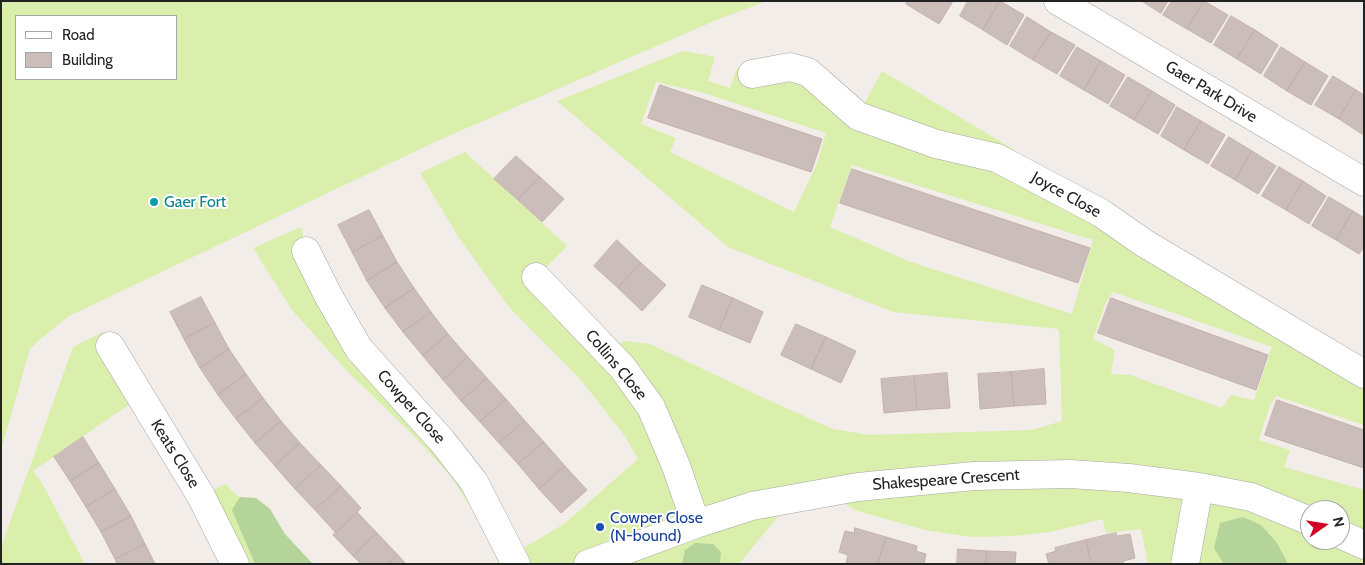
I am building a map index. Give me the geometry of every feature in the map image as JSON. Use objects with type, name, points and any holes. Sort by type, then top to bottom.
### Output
[{"type":"street","name":"Gaer Park Drive","points":[[1058,1],[1364,182]]},
{"type":"street","name":"Joyce Close","points":[[752,74],[790,67],[808,72],[858,116],[936,144],[997,158],[1101,213],[1144,243],[1364,374]]},
{"type":"street","name":"Cowper Close","points":[[306,251],[329,297],[359,349],[442,441],[474,482],[516,564]]},
{"type":"street","name":"Collins Close","points":[[536,277],[608,352],[651,407],[676,466],[696,524]]},
{"type":"street","name":"Keats Close","points":[[110,346],[201,496],[235,564]]},
{"type":"street","name":"Shakespeare Crescent","points":[[588,564],[696,524],[752,506],[858,487],[974,476],[1070,474],[1129,478],[1199,487],[1251,498],[1300,517]]},
{"type":"street","points":[[1185,564],[1199,487]]},
{"type":"street","points":[[1350,539],[1364,545]]},
{"type":"green space","name":"Gaer Fort","points":[[1,1],[767,1],[719,19],[437,141],[69,316],[30,348],[1,451]]},
{"type":"green space","points":[[683,51],[715,57],[708,81],[730,88],[737,68],[752,74],[790,67],[858,115],[882,71],[1013,149],[1027,174],[1364,374],[1364,425],[1276,396],[1270,405],[1259,440],[1290,450],[1284,467],[1364,490],[1364,564],[1148,564],[1141,529],[1106,533],[1103,519],[1050,532],[1014,536],[971,537],[925,530],[854,510],[829,492],[793,498],[739,564],[499,564],[486,532],[451,476],[410,432],[346,370],[292,310],[253,248],[301,227],[306,251],[512,555],[564,524],[638,459],[625,436],[580,379],[509,307],[459,238],[420,173],[465,152],[567,246],[537,277],[608,351],[624,341],[650,344],[833,429],[870,435],[1032,430],[1062,421],[1059,329],[893,312],[728,247],[557,101]],"holes":[[[656,82],[704,93],[826,133],[817,164],[794,212],[670,152],[676,138],[641,124]],[[852,165],[1093,240],[1072,314],[911,262],[830,227]],[[1113,292],[1272,347],[1254,400],[1231,395],[1222,408],[1130,375],[1111,374],[1115,350],[1093,339],[1106,302]]]},
{"type":"green space","points":[[103,332],[140,397],[33,471],[42,483],[85,564],[1,564],[1,548],[73,347]]},
{"type":"green space","points":[[225,484],[250,507],[296,564],[235,564],[201,496]]},
{"type":"green space","points":[[240,497],[256,498],[270,509],[285,534],[313,564],[255,564],[232,510]]},
{"type":"green space","points":[[1243,517],[1261,525],[1277,543],[1288,564],[1224,564],[1214,548],[1220,523]]},
{"type":"green space","points":[[695,543],[713,544],[721,552],[720,564],[682,564],[685,550]]},
{"type":"building","points":[[907,1],[953,1],[939,24],[906,4]]},
{"type":"building","points":[[968,1],[1000,1],[983,30],[960,16]]},
{"type":"building","points":[[1000,1],[1024,15],[1007,45],[983,30]]},
{"type":"building","points":[[1142,1],[1168,1],[1161,13]]},
{"type":"building","points":[[1172,1],[1204,1],[1187,29],[1163,15]]},
{"type":"building","points":[[1204,1],[1228,15],[1211,43],[1187,29]]},
{"type":"building","points":[[1231,16],[1255,30],[1237,59],[1214,45]]},
{"type":"building","points":[[1027,17],[1051,32],[1033,60],[1010,46]]},
{"type":"building","points":[[1255,30],[1278,45],[1261,74],[1237,59]]},
{"type":"building","points":[[1051,32],[1075,45],[1057,74],[1033,60]]},
{"type":"building","points":[[1077,47],[1101,61],[1084,90],[1060,76]]},
{"type":"building","points":[[1281,47],[1305,62],[1287,91],[1264,76]]},
{"type":"building","points":[[1101,61],[1125,75],[1108,104],[1084,90]]},
{"type":"building","points":[[1305,62],[1328,76],[1311,105],[1287,91]]},
{"type":"building","points":[[1333,76],[1356,90],[1339,119],[1315,105]]},
{"type":"building","points":[[1128,77],[1152,91],[1134,120],[1110,106]]},
{"type":"building","points":[[660,85],[822,139],[811,172],[648,118]]},
{"type":"building","points":[[1356,90],[1364,95],[1364,131],[1362,134],[1339,119]]},
{"type":"building","points":[[1152,91],[1175,105],[1158,134],[1134,120]]},
{"type":"building","points":[[1177,107],[1201,121],[1184,150],[1161,136]]},
{"type":"building","points":[[1201,121],[1225,135],[1208,164],[1184,150]]},
{"type":"building","points":[[1229,137],[1252,151],[1235,180],[1211,166]]},
{"type":"building","points":[[1252,151],[1276,166],[1258,194],[1235,180]]},
{"type":"building","points":[[516,156],[540,177],[518,200],[494,179]]},
{"type":"building","points":[[1279,167],[1303,181],[1286,210],[1262,196]]},
{"type":"building","points":[[852,169],[1090,248],[1078,283],[840,203]]},
{"type":"building","points":[[540,177],[564,199],[542,222],[518,200]]},
{"type":"building","points":[[1303,181],[1326,196],[1309,224],[1286,210]]},
{"type":"building","points":[[1329,197],[1353,211],[1336,240],[1312,226]]},
{"type":"building","points":[[369,210],[383,236],[352,252],[338,225]]},
{"type":"building","points":[[1353,211],[1364,218],[1364,247],[1359,254],[1336,240]]},
{"type":"building","points":[[383,236],[397,262],[367,281],[352,252]]},
{"type":"building","points":[[617,240],[641,263],[618,288],[594,266]]},
{"type":"building","points":[[397,262],[414,288],[385,308],[367,281]]},
{"type":"building","points":[[641,263],[666,285],[642,311],[618,288]]},
{"type":"building","points":[[702,285],[733,298],[719,330],[689,317]]},
{"type":"building","points":[[414,288],[431,312],[403,332],[385,308]]},
{"type":"building","points":[[201,297],[215,323],[184,339],[170,312]]},
{"type":"building","points":[[733,298],[763,312],[750,343],[719,330]]},
{"type":"building","points":[[1111,298],[1268,355],[1256,390],[1098,333]]},
{"type":"building","points":[[431,312],[448,334],[423,356],[403,332]]},
{"type":"building","points":[[215,323],[229,349],[200,368],[184,339]]},
{"type":"building","points":[[796,324],[826,337],[811,369],[781,355]]},
{"type":"building","points":[[448,334],[468,357],[443,380],[423,356]]},
{"type":"building","points":[[826,337],[856,351],[841,383],[811,369]]},
{"type":"building","points":[[229,349],[246,374],[218,395],[200,368]]},
{"type":"building","points":[[468,357],[487,378],[461,401],[443,380]]},
{"type":"building","points":[[1044,369],[1046,404],[1014,406],[1011,372]]},
{"type":"building","points":[[1011,372],[1014,406],[980,409],[978,374]]},
{"type":"building","points":[[947,373],[950,408],[917,410],[914,376]]},
{"type":"building","points":[[246,374],[263,398],[236,419],[218,395]]},
{"type":"building","points":[[914,376],[917,410],[884,413],[881,379]]},
{"type":"building","points":[[487,378],[506,399],[480,422],[461,401]]},
{"type":"building","points":[[263,398],[281,421],[255,443],[236,419]]},
{"type":"building","points":[[506,399],[525,421],[499,443],[480,422]]},
{"type":"building","points":[[1277,400],[1364,430],[1364,468],[1265,435]]},
{"type":"building","points":[[281,421],[300,443],[275,466],[255,443]]},
{"type":"building","points":[[525,421],[544,442],[518,464],[499,443]]},
{"type":"building","points":[[83,437],[99,463],[70,481],[54,457]]},
{"type":"building","points":[[544,442],[565,466],[539,489],[518,464]]},
{"type":"building","points":[[300,443],[321,465],[295,489],[275,466]]},
{"type":"building","points":[[99,463],[115,489],[86,507],[70,481]]},
{"type":"building","points":[[321,465],[341,486],[315,510],[295,489]]},
{"type":"building","points":[[565,466],[587,490],[561,513],[539,489]]},
{"type":"building","points":[[341,486],[361,508],[336,533],[315,510]]},
{"type":"building","points":[[115,489],[131,516],[101,532],[86,507]]},
{"type":"building","points":[[357,512],[377,533],[353,556],[333,535]]},
{"type":"building","points":[[131,516],[145,544],[115,559],[101,532]]},
{"type":"building","points":[[855,528],[886,537],[878,564],[846,563],[848,555],[839,552],[845,531],[854,533]]},
{"type":"building","points":[[377,533],[397,554],[388,564],[361,564],[353,556]]},
{"type":"building","points":[[1116,533],[1117,536],[1130,534],[1135,558],[1123,561],[1124,564],[1091,564],[1086,540]]},
{"type":"building","points":[[886,537],[917,546],[916,551],[926,554],[924,564],[878,564]]},
{"type":"building","points":[[1086,540],[1091,564],[1049,564],[1046,554],[1056,551],[1055,548]]},
{"type":"building","points":[[145,544],[155,564],[117,564],[115,559]]},
{"type":"building","points":[[958,549],[987,551],[986,564],[957,564]]},
{"type":"building","points":[[987,551],[1016,552],[1015,564],[986,564]]},
{"type":"building","points":[[397,554],[406,564],[388,564]]},
{"type":"place","name":"Gaer Fort","points":[[154,202]]},
{"type":"place","name":"Cowper Close (N-bound)","points":[[600,527]]}]
